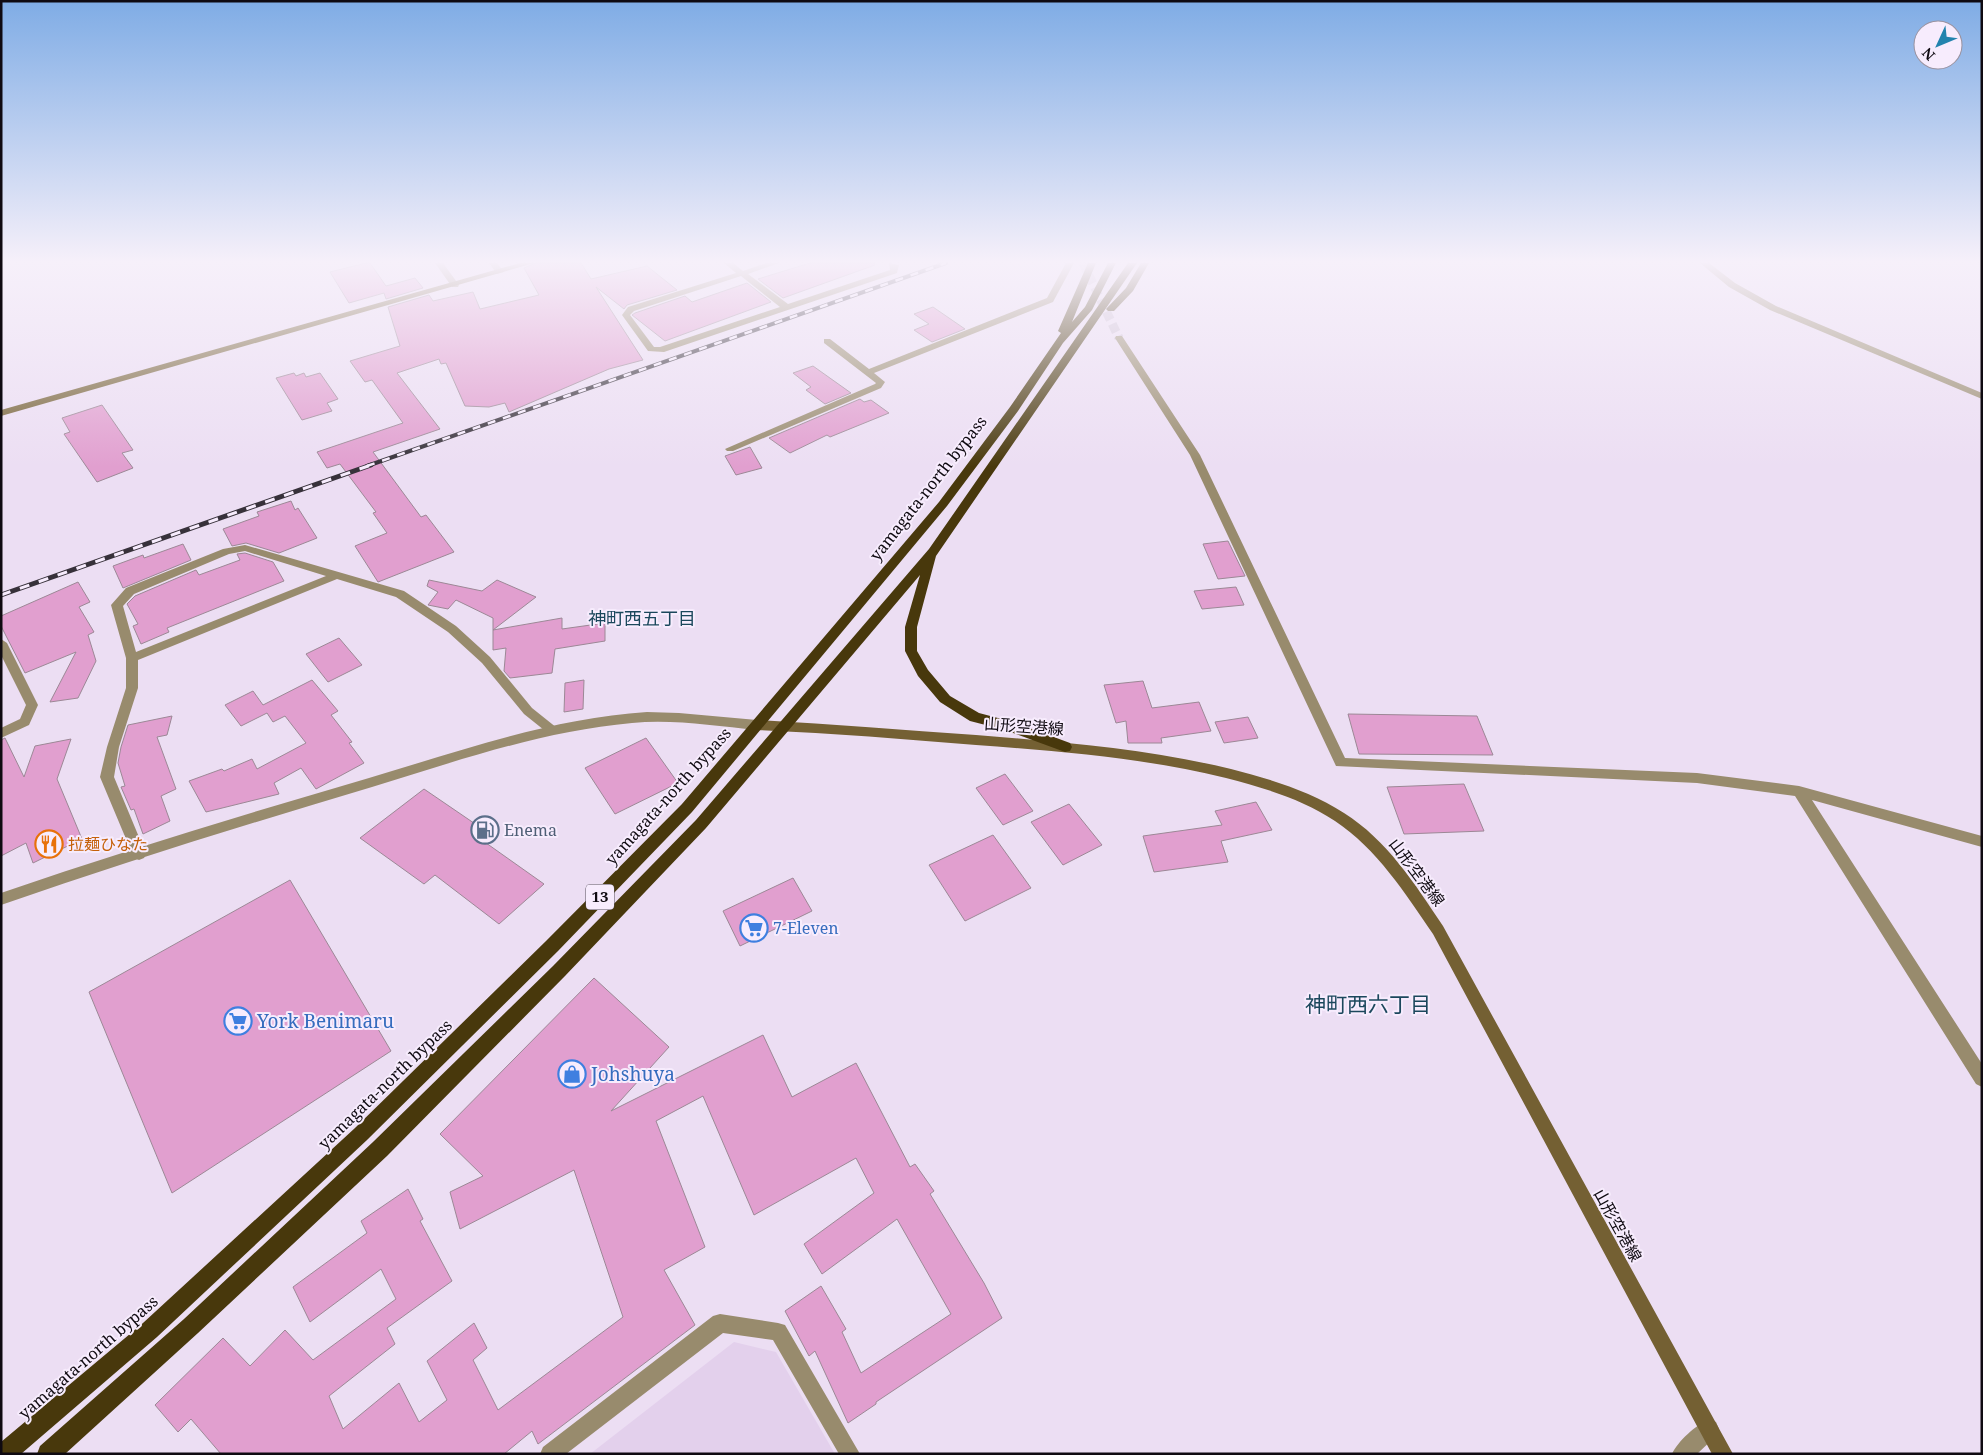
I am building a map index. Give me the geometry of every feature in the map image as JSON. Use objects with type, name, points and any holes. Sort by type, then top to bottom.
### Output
[{"type":"highway","points":[[1059,341],[1063,331]]},
{"type":"highway","name":"yamagata-north bypass","points":[[4,1454],[150,1330],[361,1134],[552,946],[674,822],[943,504],[1014,409],[1059,341],[1068,331]]},
{"type":"highway","name":"13","points":[[48,1454],[190,1326],[380,1149],[559,971],[701,824],[933,552],[1086,331]]},
{"type":"highway","points":[[1077,344],[1090,331]]},
{"type":"highway","points":[[933,552],[911,627],[911,651],[923,673],[945,699],[976,717],[1008,726],[1065,747]]},
{"type":"main road","points":[[1,413],[292,331]]},
{"type":"main road","name":"山形空港線","points":[[757,725],[1065,747],[1135,756],[1212,769],[1283,789],[1309,799],[1340,817],[1374,844],[1403,878],[1438,930],[1723,1454]]},
{"type":"street","points":[[638,331],[651,349],[662,350],[717,331]]},
{"type":"street","points":[[868,372],[972,331]]},
{"type":"street","points":[[1827,331],[1982,396]]},
{"type":"street","points":[[1119,338],[1195,455],[1341,763],[1697,778],[1799,791],[1982,842]]},
{"type":"street","points":[[730,450],[878,386],[880,382],[827,341]]},
{"type":"street","points":[[139,854],[107,777],[113,747],[132,688],[132,658],[117,605],[130,591],[218,554],[245,548],[400,594],[452,629],[486,660],[528,711],[553,731]]},
{"type":"street","points":[[132,658],[336,575]]},
{"type":"street","points":[[1,642],[32,705],[26,722],[1,733]]},
{"type":"street","points":[[1,899],[139,854],[472,752],[553,731],[633,718],[674,718],[757,725]]},
{"type":"street","points":[[1799,791],[1982,1079]]},
{"type":"street","points":[[550,1454],[720,1323],[778,1332],[850,1454]]},
{"type":"street","points":[[1682,1454],[1709,1429]]},
{"type":"shaded area","points":[[734,1342],[776,1352],[835,1454],[590,1454]]},
{"type":"building","points":[[395,331],[624,331],[643,360],[609,369],[509,412],[505,403],[489,407],[465,406],[446,363],[441,364],[439,359],[397,373],[440,429],[373,452],[421,517],[426,515],[454,552],[378,582],[355,546],[387,533],[373,513],[376,512],[340,464],[327,468],[317,452],[403,423],[372,380],[365,382],[350,361],[400,346]]},
{"type":"building","points":[[652,331],[692,331],[665,341]]},
{"type":"building","points":[[915,331],[960,331],[932,342]]},
{"type":"building","points":[[813,366],[851,393],[825,404],[806,390],[811,387],[793,373]]},
{"type":"building","points":[[294,373],[296,376],[304,373],[306,377],[320,373],[338,399],[327,403],[332,411],[302,420],[276,378]]},
{"type":"building","points":[[860,399],[864,402],[871,400],[889,413],[830,437],[827,435],[790,453],[769,438]]},
{"type":"building","points":[[102,405],[133,450],[122,453],[133,468],[97,482],[64,434],[70,432],[62,418]]},
{"type":"building","points":[[750,447],[762,468],[736,475],[725,456]]},
{"type":"building","points":[[291,501],[295,510],[298,508],[317,538],[279,553],[246,543],[232,546],[223,529],[259,516],[257,512]]},
{"type":"building","points":[[1228,541],[1245,576],[1218,579],[1203,544]]},
{"type":"building","points":[[183,544],[191,560],[123,588],[113,566],[143,555],[144,558]]},
{"type":"building","points":[[245,553],[273,562],[284,581],[167,628],[169,632],[141,644],[133,626],[138,624],[127,604],[135,596],[196,570],[199,575],[240,560],[237,554]]},
{"type":"building","points":[[429,580],[482,591],[497,580],[536,597],[493,630],[493,618],[456,600],[448,609],[428,605],[438,592],[427,586]]},
{"type":"building","points":[[78,582],[90,602],[79,607],[94,632],[88,635],[96,661],[78,698],[50,702],[76,652],[25,673],[1,626],[1,616]]},
{"type":"building","points":[[1236,587],[1244,605],[1202,609],[1194,591]]},
{"type":"building","points":[[562,618],[562,629],[605,623],[605,641],[555,649],[552,673],[510,678],[504,671],[506,648],[493,650],[493,630]]},
{"type":"building","points":[[339,638],[362,665],[328,682],[306,654]]},
{"type":"building","points":[[312,680],[338,711],[331,715],[352,742],[349,743],[364,763],[316,789],[301,768],[274,783],[279,794],[206,812],[189,781],[222,769],[224,771],[252,759],[257,769],[306,743],[285,716],[273,722],[267,713],[241,726],[225,705],[253,691],[263,705]]},
{"type":"building","points":[[584,680],[583,709],[564,712],[565,683]]},
{"type":"building","points":[[1143,681],[1152,708],[1199,702],[1211,731],[1161,738],[1162,743],[1128,743],[1126,721],[1116,723],[1104,685]]},
{"type":"building","points":[[1348,714],[1477,716],[1493,755],[1359,754]]},
{"type":"building","points":[[172,716],[167,735],[157,737],[176,789],[161,796],[170,821],[143,834],[134,809],[131,810],[121,787],[125,786],[118,763],[121,747],[128,725]]},
{"type":"building","points":[[1248,717],[1258,738],[1224,743],[1215,722]]},
{"type":"building","points":[[5,738],[24,777],[35,746],[71,739],[57,779],[82,839],[33,863],[26,843],[1,856],[1,740]]},
{"type":"building","points":[[646,738],[678,783],[615,814],[585,768]]},
{"type":"building","points":[[1005,774],[1033,811],[1003,825],[976,788]]},
{"type":"building","points":[[1464,784],[1484,831],[1404,834],[1387,787]]},
{"type":"building","points":[[424,789],[487,832],[479,838],[544,884],[499,924],[435,875],[424,884],[360,838]]},
{"type":"building","points":[[1256,802],[1272,830],[1221,841],[1228,862],[1154,872],[1143,836],[1222,825],[1215,811]]},
{"type":"building","points":[[1069,804],[1102,845],[1063,865],[1031,822]]},
{"type":"building","points":[[993,835],[1031,888],[965,921],[929,865]]},
{"type":"building","name":"7-Eleven","points":[[793,878],[812,911],[740,946],[723,911]]},
{"type":"building","name":"York Benimaru","points":[[290,880],[391,1051],[172,1193],[89,992]]},
{"type":"building","points":[[594,978],[669,1047],[611,1111],[763,1035],[792,1097],[856,1063],[910,1167],[915,1164],[934,1191],[930,1194],[984,1283],[1002,1318],[876,1402],[876,1404],[848,1423],[815,1351],[809,1356],[785,1311],[821,1286],[846,1329],[842,1332],[861,1373],[951,1314],[897,1219],[822,1274],[804,1244],[874,1193],[856,1158],[754,1215],[703,1096],[656,1121],[705,1247],[664,1270],[695,1325],[538,1444],[532,1431],[504,1454],[221,1454],[191,1419],[178,1432],[155,1405],[223,1338],[250,1366],[285,1330],[313,1360],[396,1299],[381,1269],[310,1322],[293,1287],[367,1233],[361,1221],[408,1189],[423,1219],[420,1221],[452,1281],[387,1328],[395,1344],[329,1396],[343,1429],[399,1383],[419,1422],[447,1400],[427,1361],[474,1323],[487,1348],[473,1360],[498,1410],[623,1317],[574,1170],[460,1229],[450,1192],[483,1176],[440,1134]]},
{"type":"tunnel","points":[[1116,331],[1119,338]]},
{"type":"railway","points":[[367,466],[752,331]]},
{"type":"railway","points":[[1,595],[371,465]]},
{"type":"place","name":"Enema","points":[[485,830]]},
{"type":"place","name":"拉麺ひなた","points":[[49,844]]},
{"type":"place","name":"7-Eleven","points":[[754,928]]},
{"type":"place","name":"York Benimaru","points":[[238,1021]]},
{"type":"place","name":"Johshuya","points":[[572,1074]]},
{"type":"district","name":"神町西五丁目","points":[[642,619]]},
{"type":"district","name":"神町西六丁目","points":[[1368,1005]]}]
